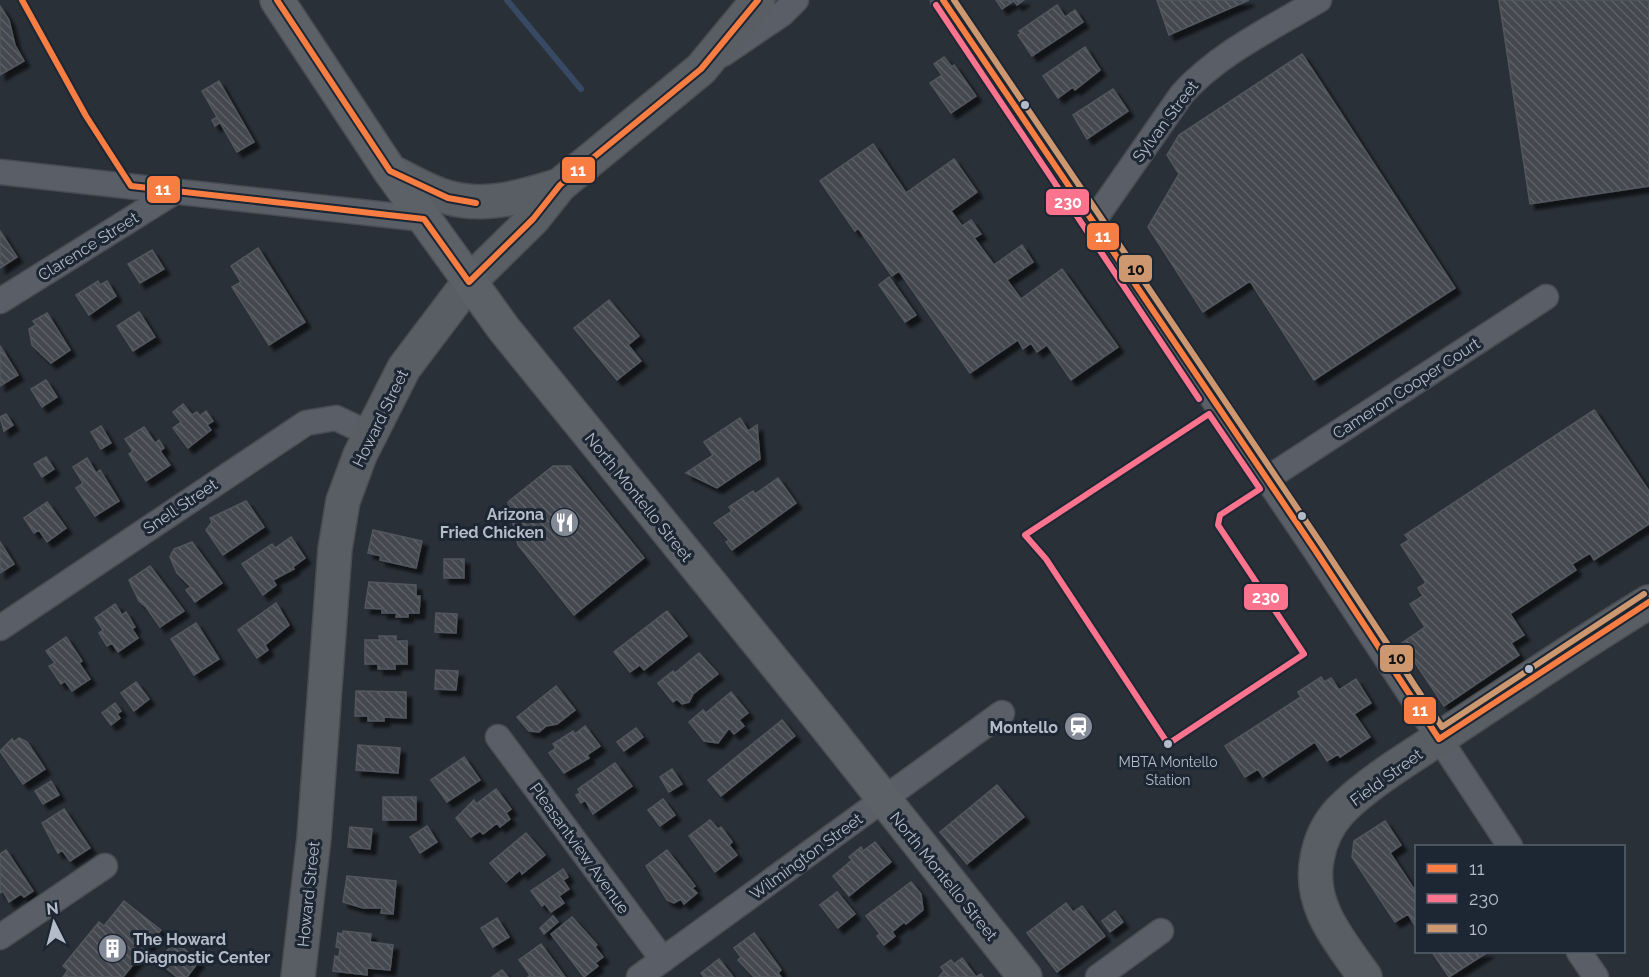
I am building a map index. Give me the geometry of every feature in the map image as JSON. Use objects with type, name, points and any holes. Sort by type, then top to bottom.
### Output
[{"type":"main road","name":"North Montello Street","points":[[277,0],[390,171],[469,282],[1024,977]]},
{"type":"main road","name":"Howard Street","points":[[298,977],[316,817],[335,549],[343,501],[370,434],[404,368],[469,282],[533,219],[560,185],[636,125],[701,69],[758,0]]},
{"type":"main road","points":[[390,171],[448,198],[482,203],[515,199],[560,185]]},
{"type":"main road","name":"Field Street","points":[[1365,977],[1333,930],[1320,906],[1315,879],[1321,843],[1339,812],[1355,797],[1439,739],[1649,602]]},
{"type":"street","points":[[701,69],[782,14],[796,0]]},
{"type":"street","points":[[942,0],[1265,480],[1315,550],[1509,845]]},
{"type":"street","name":"Sylvan Street","points":[[1092,223],[1182,94],[1197,77],[1218,61],[1319,0]]},
{"type":"street","points":[[0,172],[424,219]]},
{"type":"street","name":"Clarence Street","points":[[0,301],[176,191]]},
{"type":"street","name":"Cameron Cooper Court","points":[[1265,480],[1546,297]]},
{"type":"street","name":"Snell Street","points":[[0,628],[306,423],[336,418],[370,434]]},
{"type":"street","name":"Wilmington Street","points":[[639,977],[1002,713]]},
{"type":"street","name":"Pleasantview Avenue","points":[[498,736],[663,960]]},
{"type":"street","points":[[0,937],[105,866]]},
{"type":"street","points":[[1098,977],[1161,931]]},
{"type":"street","points":[[1581,953],[1596,977]]},
{"type":"building","points":[[996,0],[1024,0],[1017,5],[1014,1],[1002,9]]},
{"type":"building","points":[[1157,0],[1249,0],[1169,35]]},
{"type":"building","points":[[1499,0],[1649,0],[1649,186],[1530,204]]},
{"type":"building","points":[[1057,5],[1065,17],[1075,10],[1083,22],[1032,56],[1018,35],[1021,33],[1019,31]]},
{"type":"building","points":[[0,6],[9,20],[15,45],[24,61],[0,75]]},
{"type":"building","points":[[1085,47],[1100,70],[1075,90],[1073,87],[1058,98],[1043,76]]},
{"type":"building","points":[[1302,54],[1455,288],[1314,380],[1250,281],[1203,312],[1148,227],[1179,174],[1167,155],[1179,135]]},
{"type":"building","points":[[944,57],[952,67],[954,65],[976,96],[951,113],[930,83],[942,75],[934,64]]},
{"type":"building","points":[[219,81],[254,142],[237,152],[202,91]]},
{"type":"building","points":[[1113,89],[1128,111],[1087,139],[1073,115]]},
{"type":"building","points":[[217,117],[220,122],[215,126],[212,120]]},
{"type":"building","points":[[873,144],[906,193],[954,159],[977,192],[951,211],[962,226],[971,220],[981,234],[974,238],[994,265],[1022,245],[1033,262],[1007,280],[1021,299],[1062,269],[1118,347],[1071,380],[1047,345],[1037,352],[1031,343],[1023,349],[1018,340],[970,373],[899,271],[892,276],[858,228],[855,231],[820,181]]},
{"type":"building","points":[[0,231],[17,257],[0,268]]},
{"type":"building","points":[[258,248],[305,322],[269,345],[232,287],[241,282],[231,266]]},
{"type":"building","points":[[152,250],[164,269],[140,283],[128,264]]},
{"type":"building","points":[[889,277],[916,315],[905,322],[879,285]]},
{"type":"building","points":[[98,281],[100,285],[107,281],[116,296],[89,315],[76,295]]},
{"type":"building","points":[[609,300],[639,336],[628,345],[641,361],[617,380],[574,328]]},
{"type":"building","points":[[139,312],[155,337],[133,351],[117,326]]},
{"type":"building","points":[[47,313],[70,350],[51,363],[32,345],[29,329],[36,325],[33,321]]},
{"type":"building","points":[[0,346],[18,375],[0,386]]},
{"type":"building","points":[[46,380],[57,397],[42,407],[31,389]]},
{"type":"building","points":[[183,404],[192,415],[197,412],[200,416],[206,411],[213,421],[207,425],[211,430],[188,448],[173,428],[181,422],[173,412]]},
{"type":"building","points":[[1594,410],[1649,491],[1649,524],[1594,560],[1590,553],[1572,564],[1576,570],[1510,614],[1524,635],[1511,643],[1519,655],[1444,706],[1402,643],[1425,627],[1410,604],[1423,596],[1418,588],[1426,583],[1401,545],[1409,540],[1405,535]]},
{"type":"building","points":[[6,414],[13,425],[4,431],[0,417]]},
{"type":"building","points":[[740,418],[748,431],[757,425],[760,459],[717,488],[686,473],[713,455],[704,442]]},
{"type":"building","points":[[101,426],[111,443],[101,449],[91,432]]},
{"type":"building","points":[[144,427],[155,443],[159,440],[164,448],[160,451],[170,465],[146,481],[129,454],[133,451],[125,439]]},
{"type":"building","points":[[46,457],[54,469],[42,477],[34,464]]},
{"type":"building","points":[[87,458],[96,473],[100,470],[119,501],[95,516],[76,488],[83,483],[73,467]]},
{"type":"building","name":"Arizona Fried Chicken","points":[[553,466],[570,466],[644,558],[574,615],[518,545],[508,502]]},
{"type":"building","points":[[778,478],[796,503],[732,550],[726,542],[729,540],[714,523],[732,511],[729,507],[753,491],[755,494]]},
{"type":"building","points":[[246,501],[264,527],[223,555],[206,530],[212,522],[210,518]]},
{"type":"building","points":[[47,502],[66,528],[47,542],[39,530],[34,533],[24,518]]},
{"type":"building","points":[[373,530],[422,541],[416,568],[380,560],[381,556],[368,553]]},
{"type":"building","points":[[291,537],[305,558],[293,567],[294,569],[273,580],[276,585],[263,595],[242,564],[272,544],[275,548]]},
{"type":"building","points":[[0,542],[14,564],[0,573]]},
{"type":"building","points":[[192,542],[222,583],[195,602],[186,590],[191,587],[177,573],[170,557],[174,549]]},
{"type":"building","points":[[444,559],[464,559],[464,578],[444,578]]},
{"type":"building","points":[[150,566],[184,611],[160,627],[139,601],[129,580]]},
{"type":"building","points":[[369,582],[416,585],[416,596],[420,596],[419,613],[408,613],[408,617],[396,617],[397,613],[382,613],[382,609],[365,608]]},
{"type":"building","points":[[276,603],[289,625],[265,645],[268,650],[257,658],[238,630]]},
{"type":"building","points":[[115,604],[122,615],[126,612],[135,627],[132,629],[138,638],[118,652],[112,643],[107,646],[99,633],[103,630],[95,618]]},
{"type":"building","points":[[667,611],[687,636],[644,670],[640,665],[630,672],[614,652]]},
{"type":"building","points":[[436,613],[457,614],[456,633],[435,632]]},
{"type":"building","points":[[196,623],[219,659],[194,675],[171,639]]},
{"type":"building","points":[[379,636],[396,636],[396,641],[407,641],[407,664],[395,664],[395,669],[378,669],[378,664],[365,664],[365,640],[380,640]]},
{"type":"building","points":[[66,637],[82,661],[79,663],[90,679],[72,691],[65,681],[61,684],[49,666],[55,663],[46,651]]},
{"type":"building","points":[[699,653],[718,674],[693,694],[689,702],[682,704],[677,699],[673,702],[658,683],[673,671],[675,673]]},
{"type":"building","points":[[436,670],[458,671],[456,690],[435,689]]},
{"type":"building","points":[[1321,677],[1324,682],[1331,678],[1339,690],[1356,679],[1371,703],[1354,714],[1370,737],[1340,757],[1338,754],[1327,761],[1315,742],[1263,777],[1258,769],[1245,777],[1225,746],[1301,697],[1298,692]]},
{"type":"building","points":[[136,682],[149,699],[134,711],[121,693]]},
{"type":"building","points":[[556,686],[575,710],[557,724],[546,726],[539,732],[529,731],[517,717]]},
{"type":"building","points":[[356,691],[406,692],[406,718],[384,717],[384,721],[368,721],[368,716],[355,716]]},
{"type":"building","points":[[731,692],[748,713],[739,720],[744,726],[734,734],[729,728],[718,743],[704,741],[689,722],[703,710],[706,713]]},
{"type":"building","points":[[115,703],[121,711],[117,714],[120,718],[111,725],[102,713]]},
{"type":"building","points":[[782,720],[795,736],[721,796],[708,780]]},
{"type":"building","points":[[585,726],[600,746],[587,755],[589,758],[564,773],[549,753],[556,748],[553,744],[573,731],[575,734]]},
{"type":"building","points":[[636,728],[643,737],[624,751],[617,742]]},
{"type":"building","points":[[19,738],[27,742],[45,769],[23,784],[0,751],[12,739],[14,742]]},
{"type":"building","points":[[358,745],[400,748],[398,773],[356,770]]},
{"type":"building","points":[[464,757],[480,780],[447,802],[431,780]]},
{"type":"building","points":[[615,763],[632,786],[593,814],[585,800],[581,803],[576,795],[580,793],[578,789]]},
{"type":"building","points":[[672,769],[682,784],[669,792],[660,777]]},
{"type":"building","points":[[51,781],[59,795],[43,804],[35,791]]},
{"type":"building","points":[[997,785],[1024,817],[967,864],[940,832]]},
{"type":"building","points":[[496,789],[511,809],[506,813],[510,819],[500,827],[497,823],[483,834],[480,831],[471,837],[456,818],[474,800],[476,804]]},
{"type":"building","points":[[383,797],[416,797],[416,820],[383,820]]},
{"type":"building","points":[[663,799],[675,815],[660,826],[648,810]]},
{"type":"building","points":[[64,809],[90,848],[70,861],[62,850],[58,853],[42,823]]},
{"type":"building","points":[[710,820],[718,829],[721,827],[732,842],[729,845],[737,855],[715,872],[689,836]]},
{"type":"building","points":[[1385,821],[1401,845],[1390,853],[1415,890],[1415,925],[1408,914],[1395,922],[1352,857],[1354,841]]},
{"type":"building","points":[[427,826],[437,842],[420,853],[410,837]]},
{"type":"building","points":[[350,827],[372,829],[370,849],[348,847]]},
{"type":"building","points":[[526,833],[545,855],[522,874],[520,870],[506,882],[490,863]]},
{"type":"building","points":[[875,842],[891,862],[849,896],[833,876],[852,860],[849,857],[861,847],[863,851]]},
{"type":"building","points":[[6,850],[33,891],[24,897],[21,894],[9,902],[3,891],[0,893],[0,854]]},
{"type":"building","points":[[667,850],[695,886],[692,888],[697,893],[684,904],[681,899],[674,903],[667,900],[646,866]]},
{"type":"building","points":[[563,869],[568,877],[563,880],[569,889],[559,896],[564,903],[551,912],[545,904],[542,906],[531,891]]},
{"type":"building","points":[[347,876],[396,881],[393,914],[381,913],[382,908],[363,908],[343,902]]},
{"type":"building","points":[[911,882],[921,894],[923,910],[892,932],[895,936],[884,945],[877,936],[880,934],[866,916]]},
{"type":"building","points":[[837,892],[855,914],[838,928],[820,905]]},
{"type":"building","name":"The Howard Diagnostic Center","points":[[124,901],[161,930],[123,977],[63,977],[68,970],[63,966],[99,922],[104,926]]},
{"type":"building","points":[[1066,903],[1073,912],[1082,906],[1105,936],[1057,972],[1027,933]]},
{"type":"building","points":[[1115,911],[1123,922],[1110,932],[1102,921]]},
{"type":"building","points":[[553,916],[558,922],[544,934],[540,928]]},
{"type":"building","points":[[572,917],[597,945],[595,947],[603,957],[595,963],[598,966],[584,977],[551,934]]},
{"type":"building","points":[[497,918],[509,937],[493,947],[481,928]]},
{"type":"building","points":[[343,931],[371,934],[370,942],[393,945],[390,970],[367,968],[367,975],[333,971],[335,956],[339,957],[340,948],[336,947],[338,933],[343,934]]},
{"type":"building","points":[[754,933],[781,970],[778,973],[781,977],[754,977],[738,960],[741,957],[734,948]]},
{"type":"building","points":[[175,941],[199,961],[187,977],[177,977],[158,962]]},
{"type":"building","points":[[541,944],[565,977],[528,977],[530,975],[519,960]]},
{"type":"building","points":[[1433,953],[1486,953],[1449,977]]},
{"type":"building","points":[[962,958],[976,977],[939,977],[944,971],[941,967],[951,960],[954,964]]},
{"type":"building","points":[[719,959],[733,977],[704,977],[701,973]]},
{"type":"building","points":[[502,970],[508,977],[492,977]]},
{"type":"waterway","points":[[507,0],[581,89]]},
{"type":"transit line","name":"11","points":[[22,0],[86,116],[131,186],[424,219],[469,282],[533,219],[560,185],[701,69],[758,0]]},
{"type":"transit line","name":"11","points":[[277,0],[390,171],[448,198],[476,203]]},
{"type":"transit line","name":"11","points":[[943,0],[1315,550],[1439,739],[1649,602]]},
{"type":"transit line","name":"10","points":[[954,0],[1442,727],[1644,594]]},
{"type":"transit line","name":"230","points":[[936,5],[1199,399]]},
{"type":"transit line","name":"230","points":[[1209,414],[1260,489],[1220,515],[1218,525],[1304,654],[1168,744],[1046,559],[1025,535],[1209,414]]},
{"type":"place","name":"Arizona Fried Chicken","points":[[565,523]]},
{"type":"place","name":"Montello","points":[[1079,727]]},
{"type":"place","name":"MBTA Montello Station","points":[[1168,744]]},
{"type":"place","name":"The Howard Diagnostic Center","points":[[112,948]]}]
